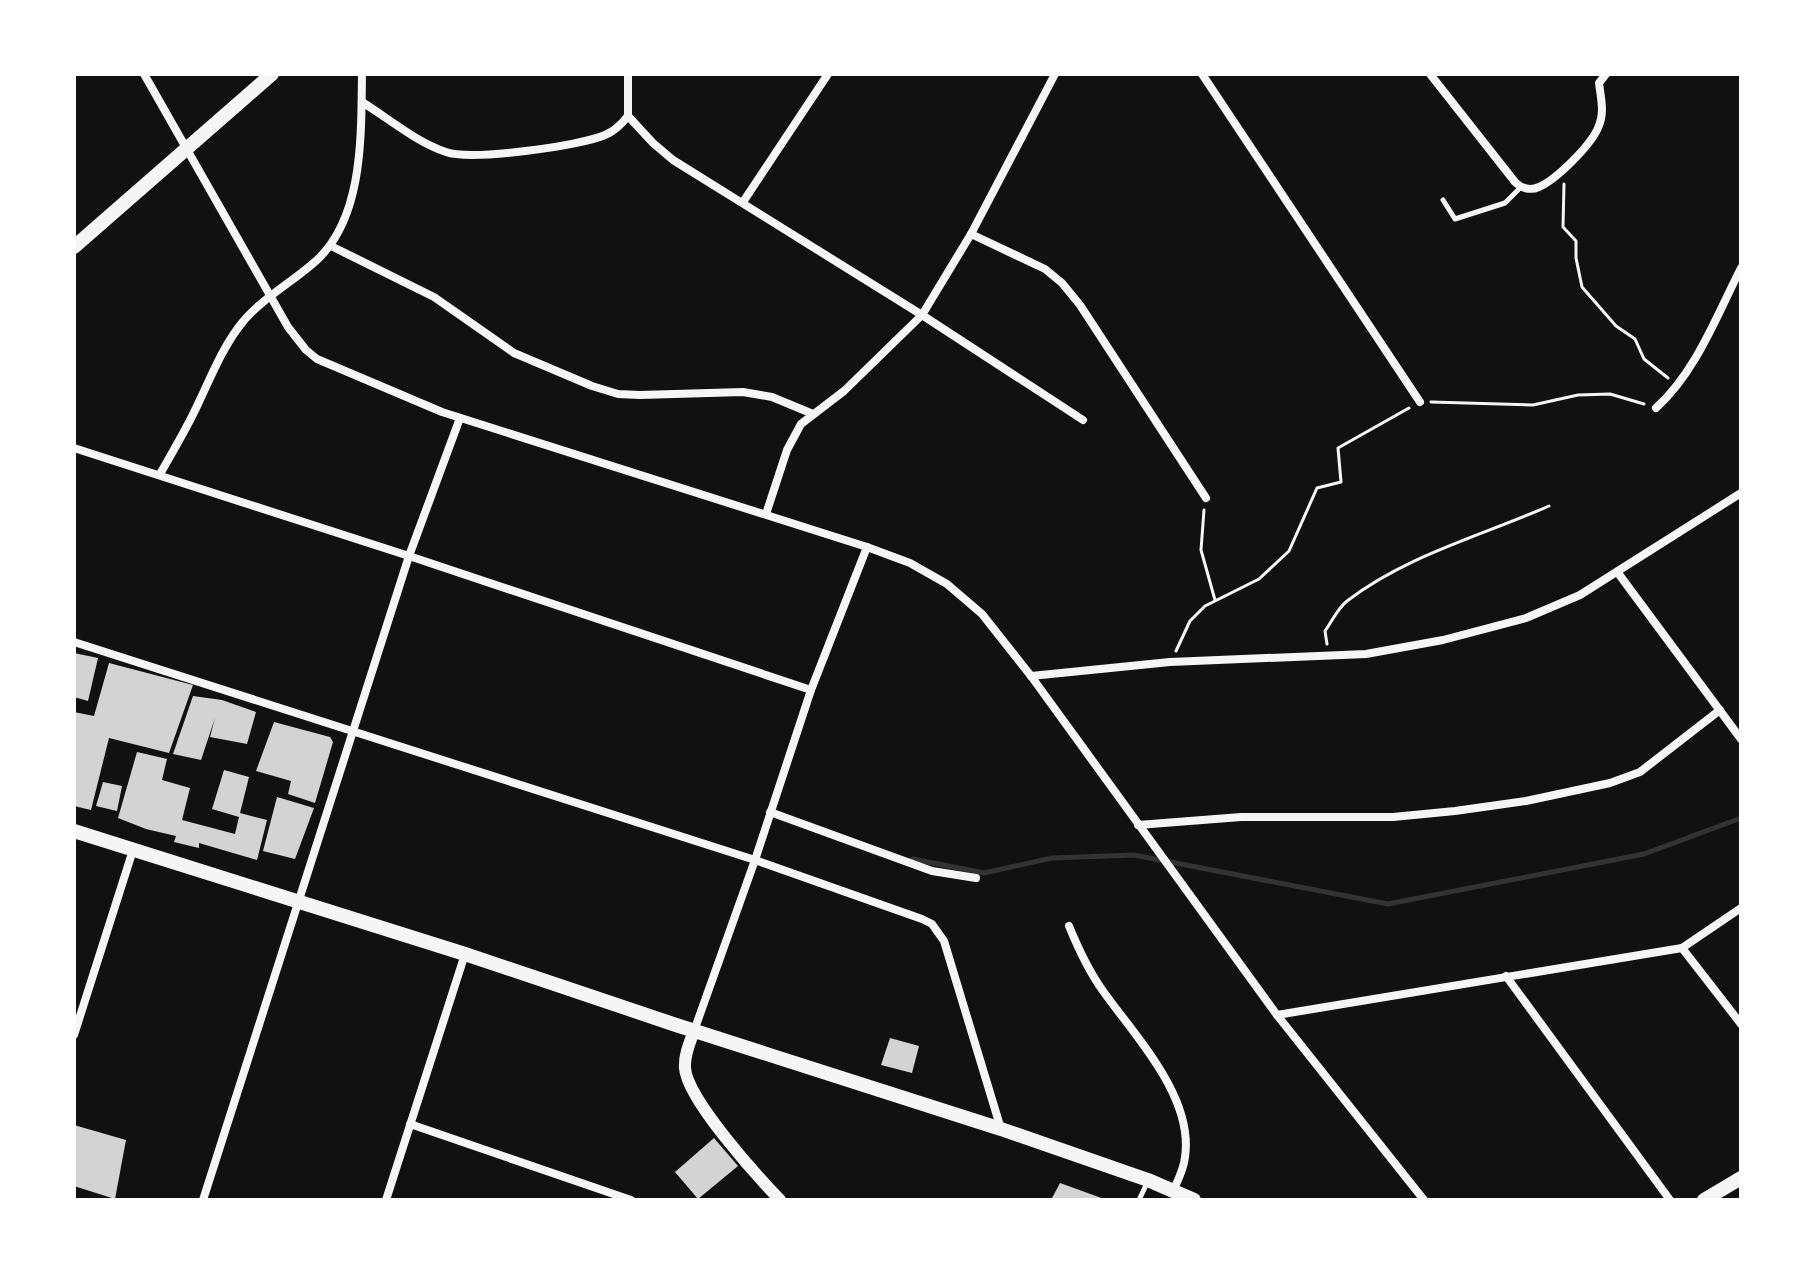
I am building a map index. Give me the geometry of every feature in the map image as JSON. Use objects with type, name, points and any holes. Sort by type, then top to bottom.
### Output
[{"type":"main road","points":[[74,247],[272,74]]},
{"type":"main road","points":[[74,831],[465,954],[1001,1129],[1148,1180],[1194,1200]]},
{"type":"main road","points":[[1704,1200],[1741,1178]]},
{"type":"street","points":[[144,74],[271,298],[296,339],[317,359],[460,418],[766,514],[910,563],[947,584],[982,614],[1031,676],[1277,1015],[1424,1200]]},
{"type":"street","points":[[160,474],[231,338],[247,317],[331,246],[341,226],[356,177],[362,74]]},
{"type":"street","points":[[362,102],[431,145],[458,155],[514,151],[586,141],[616,129],[628,116],[628,74]]},
{"type":"street","points":[[743,202],[828,74]]},
{"type":"street","points":[[766,514],[793,436],[801,424],[844,391],[922,315],[971,234],[1055,74]]},
{"type":"street","points":[[1202,74],[1420,402]]},
{"type":"street","points":[[1430,74],[1521,187],[1538,188],[1588,144],[1597,130],[1603,108],[1599,83],[1592,74]]},
{"type":"street","points":[[1599,83],[1606,74]]},
{"type":"street","points":[[628,116],[673,160],[922,315],[1083,420]]},
{"type":"street","points":[[971,234],[1045,269],[1062,283],[1080,305],[1206,498]]},
{"type":"street","points":[[331,246],[434,297],[514,353],[592,386],[618,394],[640,395],[743,392],[772,397],[813,414]]},
{"type":"street","points":[[1656,408],[1693,361],[1741,268]]},
{"type":"street","points":[[203,1200],[409,556],[460,418]]},
{"type":"street","points":[[74,448],[811,690]]},
{"type":"street","points":[[1031,676],[1170,662],[1366,654],[1443,640],[1526,618],[1580,595],[1741,493]]},
{"type":"street","points":[[780,1200],[709,1114],[689,1084],[685,1058],[811,690],[867,547]]},
{"type":"street","points":[[1618,573],[1741,739]]},
{"type":"street","points":[[74,642],[755,860],[922,919],[938,931],[944,941],[1001,1129]]},
{"type":"street","points":[[1138,825],[1241,817],[1393,817],[1526,801],[1610,783],[1640,772],[1720,710]]},
{"type":"street","points":[[771,809],[932,871],[976,878]]},
{"type":"street","points":[[74,1035],[133,850]]},
{"type":"street","points":[[1277,1015],[1682,948],[1741,908]]},
{"type":"street","points":[[1069,926],[1087,967],[1171,1088],[1186,1138],[1182,1171],[1173,1191]]},
{"type":"street","points":[[1682,948],[1741,1024]]},
{"type":"street","points":[[386,1200],[465,954]]},
{"type":"street","points":[[1506,976],[1670,1200]]},
{"type":"street","points":[[410,1124],[631,1200]]},
{"type":"lane","points":[[1443,200],[1455,219],[1505,203],[1521,187]]},
{"type":"lane","points":[[1139,1200],[1148,1180]]},
{"type":"path","points":[[1559,172],[1566,189],[1563,227],[1576,241],[1582,287],[1616,326],[1635,339],[1644,359],[1677,385]]},
{"type":"path","points":[[1170,662],[1190,621],[1205,606],[1259,579],[1289,551],[1317,488],[1341,482],[1338,448],[1420,402],[1533,405],[1578,395],[1610,394],[1656,408]]},
{"type":"path","points":[[1206,498],[1201,550],[1216,602]]},
{"type":"path","points":[[1328,655],[1325,631],[1345,603],[1417,558],[1549,506]]},
{"type":"building","points":[[74,653],[98,658],[88,701],[74,697]]},
{"type":"building","points":[[109,663],[193,685],[169,753],[109,738],[91,810],[74,806],[74,712],[94,716]]},
{"type":"building","points":[[193,696],[222,700],[256,712],[247,744],[210,737],[215,718],[201,760],[173,754]]},
{"type":"building","points":[[274,722],[330,737],[333,742],[315,803],[288,794],[291,781],[256,771]]},
{"type":"building","points":[[137,752],[167,759],[162,780],[190,788],[182,820],[235,834],[239,817],[212,809],[224,770],[249,777],[240,813],[267,820],[257,860],[199,843],[199,848],[174,842],[176,836],[118,818]]},
{"type":"building","points":[[103,782],[122,786],[117,811],[96,806]]},
{"type":"building","points":[[277,797],[314,808],[295,859],[263,851]]},
{"type":"building","points":[[890,1038],[919,1046],[912,1073],[881,1065]]},
{"type":"building","points":[[74,1125],[126,1140],[115,1199],[74,1186]]},
{"type":"building","points":[[714,1138],[738,1166],[698,1199],[675,1172]]},
{"type":"building","points":[[1060,1183],[1107,1200],[1051,1200]]},
{"type":"waterway","points":[[913,859],[984,873],[1052,858],[1134,855],[1388,904],[1644,854],[1741,818]]}]
